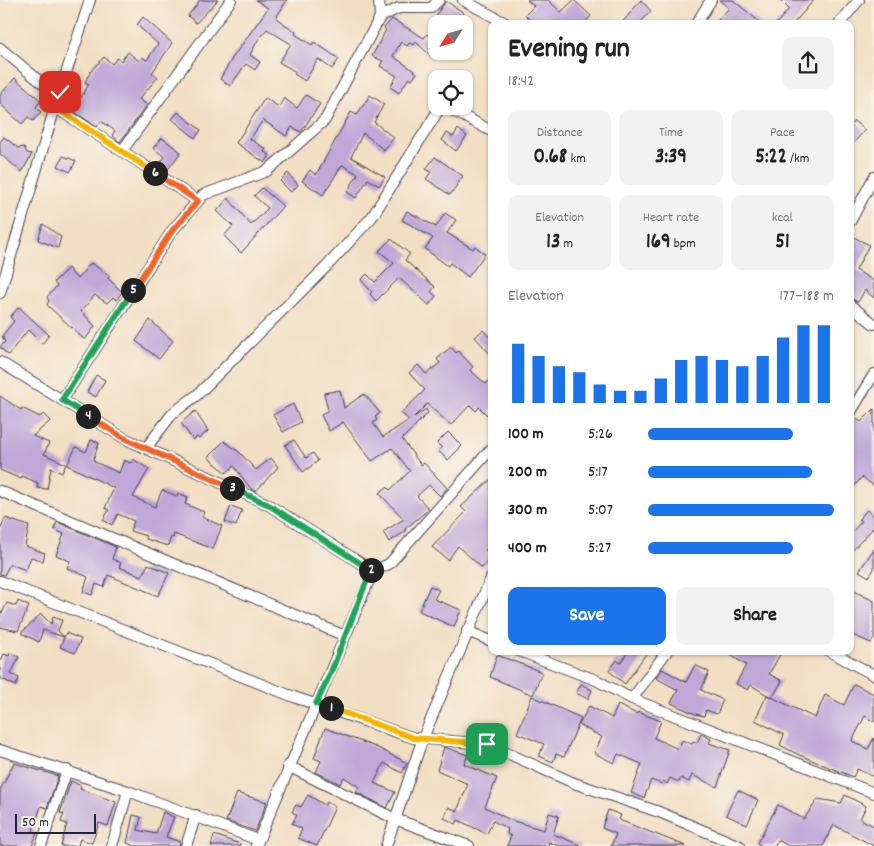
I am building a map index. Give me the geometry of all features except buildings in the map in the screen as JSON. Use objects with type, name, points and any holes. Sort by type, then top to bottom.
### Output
[{"type":"street","points":[[0,293],[55,107],[90,0]]},
{"type":"street","points":[[122,151],[231,0]]},
{"type":"street","points":[[62,400],[172,231],[198,201],[204,195],[267,171],[325,120],[380,17],[379,0]]},
{"type":"street","points":[[380,17],[400,8],[431,8],[439,0]]},
{"type":"street","points":[[463,0],[500,20]]},
{"type":"street","points":[[698,20],[711,0]]},
{"type":"street","points":[[842,20],[859,0]]},
{"type":"street","points":[[0,48],[42,83],[60,92]]},
{"type":"street","points":[[55,107],[198,201]]},
{"type":"street","points":[[146,448],[173,413],[204,388],[327,266],[372,217],[437,115]]},
{"type":"street","points":[[460,115],[488,129]]},
{"type":"street","points":[[854,214],[874,177]]},
{"type":"street","points":[[854,308],[874,324]]},
{"type":"street","points":[[0,362],[124,438],[267,504],[372,571]]},
{"type":"street","points":[[854,401],[874,374]]},
{"type":"street","points":[[1,754],[67,770],[128,791],[196,816],[257,843],[372,571],[389,564],[488,452]]},
{"type":"street","points":[[0,491],[345,636]]},
{"type":"street","points":[[0,581],[294,697],[414,738],[487,744],[574,783],[659,812],[740,846]]},
{"type":"street","points":[[386,846],[423,738],[488,585]]},
{"type":"street","points":[[467,631],[488,640]]},
{"type":"street","points":[[530,655],[596,680],[632,698],[874,793]]},
{"type":"street","points":[[632,698],[664,655]]},
{"type":"street","points":[[836,655],[874,675]]},
{"type":"street","points":[[288,766],[395,820],[469,846]]},
{"type":"street","points":[[41,846],[67,770]]},
{"type":"street","points":[[112,846],[128,791]]},
{"type":"street","points":[[186,846],[196,816]]},
{"type":"route","points":[[60,92],[55,107],[198,201],[172,231],[62,400],[124,438],[267,504],[372,571],[316,704],[414,738],[487,744]]}]
